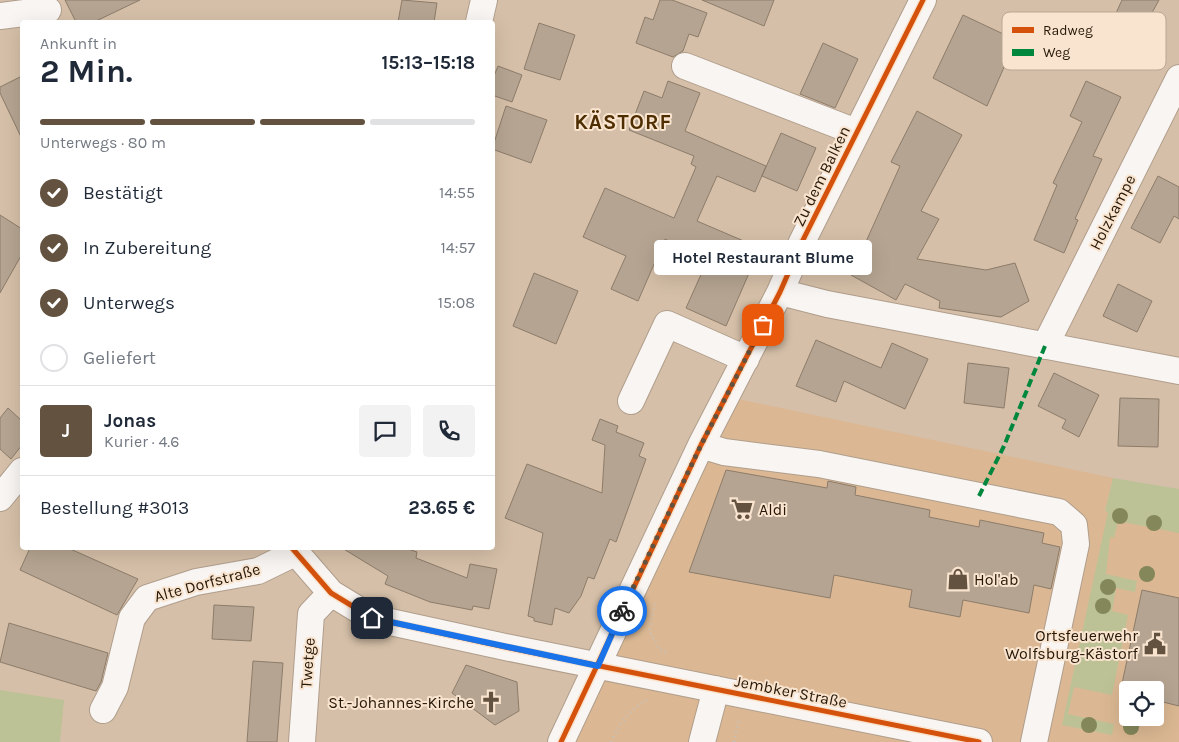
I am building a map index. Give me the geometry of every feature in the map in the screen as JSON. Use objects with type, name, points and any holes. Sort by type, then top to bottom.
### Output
[{"type":"street","points":[[479,20],[484,0]]},
{"type":"street","name":"Zu dem Balken","points":[[561,742],[701,445],[780,292],[802,242],[856,132],[924,0]]},
{"type":"street","points":[[0,16],[49,11]]},
{"type":"street","points":[[686,66],[856,132]]},
{"type":"street","name":"Holzkampe","points":[[1045,346],[1179,78]]},
{"type":"street","points":[[780,292],[827,304],[1179,371]]},
{"type":"street","points":[[631,401],[667,324],[746,359]]},
{"type":"street","points":[[701,445],[724,452],[819,464],[1058,512],[1074,525],[1076,544],[1034,742]]},
{"type":"street","points":[[0,498],[20,473]]},
{"type":"street","name":"Alte Dorfstraße","points":[[103,710],[114,687],[132,618],[147,598],[196,582],[258,571],[294,550],[331,592],[372,618],[598,666]]},
{"type":"street","name":"Twetge","points":[[302,742],[311,614],[331,592]]},
{"type":"street","name":"Jembker Straße","points":[[598,666],[979,742]]},
{"type":"street","points":[[702,742],[716,689]]},
{"type":"path","points":[[659,596],[649,631],[660,650],[673,654]]},
{"type":"path","points":[[611,742],[620,723],[634,706],[656,699]]},
{"type":"shaded area","points":[[733,398],[1113,478],[1105,511],[1179,527],[1179,742],[570,742]]},
{"type":"green space","points":[[1113,478],[1179,489],[1179,533],[1118,521],[1114,538],[1110,537],[1106,574],[1137,581],[1135,592],[1116,588],[1112,611],[1128,615],[1112,695],[1074,687],[1068,714],[1114,724],[1112,735],[1062,725],[1108,512],[1105,511]]},
{"type":"green space","points":[[0,690],[64,700],[60,742],[0,742]]},
{"type":"building","points":[[65,0],[140,0],[98,20],[75,20]]},
{"type":"building","points":[[402,0],[437,3],[434,20],[398,20]]},
{"type":"building","points":[[660,0],[672,0],[707,13],[698,37],[689,34],[683,51],[673,57],[636,43],[645,17],[653,20]]},
{"type":"building","points":[[702,0],[774,0],[764,26]]},
{"type":"building","points":[[1122,0],[1159,0],[1152,12],[1116,12]]},
{"type":"building","points":[[963,15],[1002,33],[1003,70],[987,106],[933,78]]},
{"type":"building","points":[[539,23],[575,35],[560,80],[524,69]]},
{"type":"building","points":[[823,43],[858,59],[835,108],[800,94]]},
{"type":"building","points":[[498,66],[522,75],[512,102],[495,96],[495,74]]},
{"type":"building","points":[[20,77],[20,135],[0,93],[0,87]]},
{"type":"building","points":[[668,81],[700,93],[685,131],[766,166],[755,192],[717,176],[697,221],[760,248],[726,326],[686,308],[708,259],[665,239],[638,301],[611,289],[626,256],[583,237],[605,188],[674,218],[696,167],[691,164],[694,156],[629,130],[644,91],[662,98]]},
{"type":"building","points":[[1086,81],[1121,97],[1093,156],[1102,159],[1075,219],[1078,220],[1064,253],[1034,240],[1057,185],[1053,183],[1082,122],[1070,116]]},
{"type":"building","points":[[506,106],[547,120],[531,163],[495,150],[495,140]]},
{"type":"building","points":[[917,111],[962,135],[921,211],[939,219],[917,259],[986,270],[1015,263],[1029,301],[1001,317],[939,308],[940,301],[905,284],[896,300],[851,275],[900,166],[891,162]]},
{"type":"building","points":[[781,133],[816,148],[797,191],[762,176]]},
{"type":"building","points":[[1158,176],[1179,187],[1179,219],[1174,216],[1160,243],[1131,228]]},
{"type":"building","points":[[0,215],[20,228],[20,258],[0,293]]},
{"type":"building","points":[[534,273],[578,291],[556,344],[513,326]]},
{"type":"building","points":[[1118,284],[1152,301],[1137,332],[1103,316]]},
{"type":"building","points":[[816,340],[881,368],[892,343],[928,359],[905,409],[844,381],[836,402],[796,386]]},
{"type":"building","points":[[968,363],[1009,368],[1004,408],[964,403]]},
{"type":"building","points":[[1054,373],[1099,395],[1079,437],[1062,428],[1066,420],[1038,406]]},
{"type":"building","points":[[1120,398],[1159,399],[1158,447],[1118,446]]},
{"type":"building","points":[[8,408],[20,419],[20,448],[11,459],[0,449],[0,418]]},
{"type":"building","points":[[600,419],[618,426],[616,432],[644,443],[639,456],[646,459],[616,542],[610,539],[594,579],[588,577],[581,596],[569,613],[555,608],[552,625],[534,621],[534,618],[528,616],[543,533],[505,518],[527,464],[602,493],[605,445],[592,440]]},
{"type":"building","points":[[726,470],[827,488],[828,481],[856,487],[855,495],[930,510],[929,517],[979,527],[980,520],[1044,533],[1042,543],[1060,547],[1051,589],[1034,585],[1029,613],[963,600],[960,617],[909,607],[912,590],[834,575],[830,598],[689,572]]},
{"type":"building","points":[[29,550],[73,550],[138,579],[117,615],[20,570]]},
{"type":"building","points":[[345,550],[411,550],[417,552],[416,558],[467,578],[470,564],[497,569],[489,609],[473,606],[472,610],[430,602],[385,584],[388,576]]},
{"type":"building","name":"Ortsfeuerwehr Wolfsburg-Kästorf","points":[[1142,590],[1179,598],[1179,706],[1164,702],[1164,681],[1123,681]]},
{"type":"building","points":[[214,605],[254,607],[251,641],[212,639]]},
{"type":"building","points":[[9,623],[108,653],[101,682],[96,691],[0,662]]},
{"type":"building","points":[[253,661],[283,663],[277,742],[247,742]]},
{"type":"building","name":"St.-Johannes-Kirche","points":[[466,665],[517,682],[519,711],[495,725],[452,693]]},
{"type":"marked path","points":[[979,496],[1004,446],[1045,346]]},
{"type":"cycle path","points":[[561,742],[701,445],[780,292],[802,242],[923,0]]},
{"type":"cycle path","points":[[294,550],[331,593],[372,618],[510,648],[979,742]]},
{"type":"way so far","points":[[622,611],[701,445],[763,325]]},
{"type":"place","name":"Hotel Restaurant Blume","points":[[763,325]]},
{"type":"place","name":"Aldi","points":[[742,509]]},
{"type":"place","name":"Hol'ab","points":[[958,579]]},
{"type":"place","name":"Ortsfeuerwehr Wolfsburg-Kästorf","points":[[1155,644]]},
{"type":"place","name":"St.-Johannes-Kirche","points":[[491,702]]},
{"type":"district","name":"KÄSTORF","points":[[623,122]]},
{"type":"route","points":[[372,618],[598,666],[622,611]]}]
